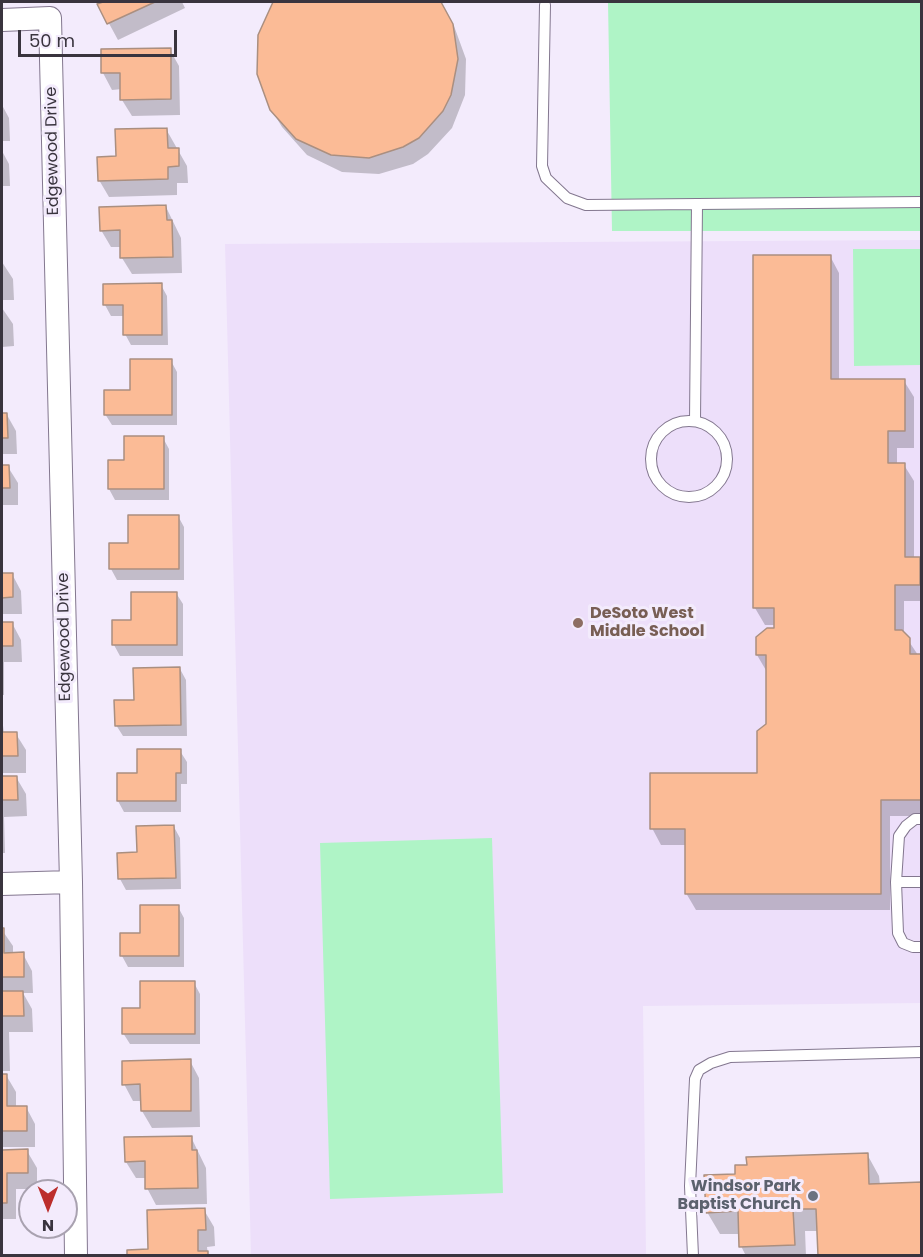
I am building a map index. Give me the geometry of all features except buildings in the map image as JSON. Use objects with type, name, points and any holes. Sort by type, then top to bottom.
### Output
[{"type":"street","name":"Edgewood Drive","points":[[2,20],[50,18],[71,882],[76,1256]]},
{"type":"street","points":[[2,884],[71,882]]},
{"type":"lane","points":[[544,3],[542,166],[546,178],[567,198],[579,204],[921,202]]},
{"type":"lane","points":[[695,421],[697,204]]},
{"type":"lane","points":[[695,421],[713,428],[722,437],[727,449],[728,462],[718,485],[696,497],[683,497],[671,492],[654,474],[651,461],[652,449],[657,437],[666,428],[677,422],[695,421]]},
{"type":"lane","points":[[921,819],[915,819],[899,836],[896,882],[898,933],[903,942],[921,948]]},
{"type":"lane","points":[[896,882],[921,882]]},
{"type":"lane","points":[[693,1256],[690,1186],[695,1079],[699,1070],[711,1062],[730,1057],[921,1052]]},
{"type":"shaded area","name":"DeSoto West Middle School","points":[[921,240],[921,1003],[643,1006],[646,1255],[251,1255],[225,244]]},
{"type":"green space","points":[[608,2],[921,2],[921,231],[612,231]]},
{"type":"green space","points":[[853,249],[921,249],[921,365],[854,366]]},
{"type":"green space","points":[[492,838],[503,1193],[330,1199],[320,843]]},
{"type":"place","name":"DeSoto West Middle School","points":[[578,623]]},
{"type":"place","name":"Windsor Park Baptist Church","points":[[813,1196]]}]
